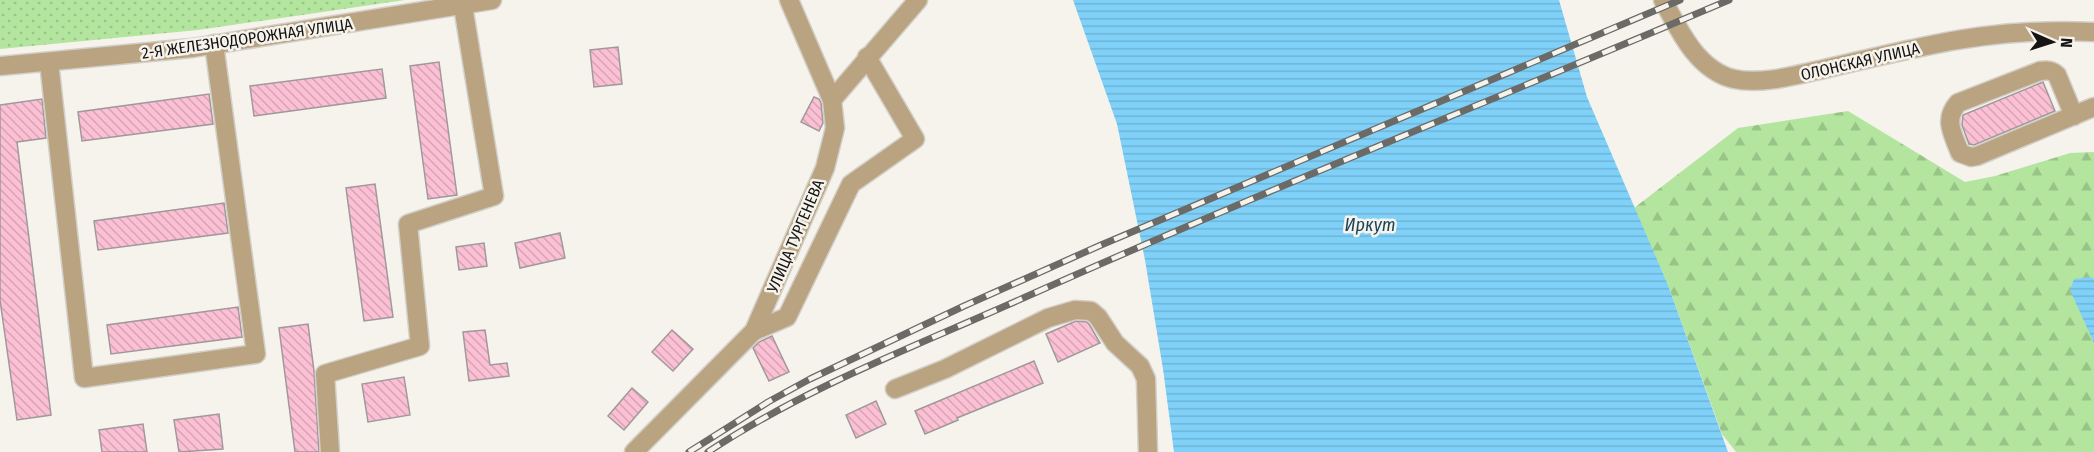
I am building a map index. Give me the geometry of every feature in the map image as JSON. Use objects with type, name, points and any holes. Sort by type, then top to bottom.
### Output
[{"type":"street","name":"2-Я ЖЕЛЕЗНОДОРОЖНАЯ УЛИЦА","points":[[0,66],[214,44],[492,0]]},
{"type":"street","name":"УЛИЦА ТУРГЕНЕВА","points":[[634,452],[754,331],[825,168],[835,128],[832,100],[789,0]]},
{"type":"street","points":[[832,100],[918,0]]},
{"type":"street","name":"ОЛОНСКАЯ УЛИЦА","points":[[1663,0],[1685,42],[1712,69],[1734,79],[1773,80],[1929,45],[2018,32],[2061,30],[2094,32]]},
{"type":"street","points":[[330,452],[325,374],[420,346],[408,224],[494,196],[463,6]]},
{"type":"street","points":[[49,62],[84,378],[256,354],[214,44]]},
{"type":"street","points":[[754,331],[787,317],[851,184],[915,139],[867,57]]},
{"type":"street","points":[[2074,116],[2057,75],[2048,70],[2040,71],[1958,103],[1952,110],[1949,125],[1960,153],[1971,157],[1977,156],[2074,116],[2094,107]]},
{"type":"street","points":[[895,389],[945,369],[1048,318],[1075,310],[1091,311],[1098,316],[1115,343],[1140,366],[1146,379],[1148,452]]},
{"type":"green space","points":[[0,0],[405,0],[198,30],[0,49]]},
{"type":"green space","points":[[1848,111],[1965,182],[1995,176],[2070,153],[2094,152],[2094,452],[1736,452],[1722,434],[1668,285],[1634,208],[1738,128]]},
{"type":"water","name":"Иркут","points":[[1073,0],[1559,0],[1587,97],[1668,285],[1728,452],[1174,452],[1145,260],[1117,124]]},
{"type":"water","points":[[2091,277],[2094,279],[2094,343],[2070,290],[2074,279]]},
{"type":"building","points":[[618,47],[622,84],[594,87],[590,50]]},
{"type":"building","points":[[439,62],[457,195],[428,199],[410,66]]},
{"type":"building","points":[[382,69],[386,98],[254,116],[250,86]]},
{"type":"building","points":[[2043,82],[2055,111],[1974,145],[1969,144],[1962,125],[1963,115]]},
{"type":"building","points":[[209,94],[213,124],[82,141],[78,112]]},
{"type":"building","points":[[814,97],[821,103],[823,123],[819,131],[801,122]]},
{"type":"building","points":[[42,99],[46,138],[17,142],[51,415],[17,420],[0,300],[0,105]]},
{"type":"building","points":[[375,184],[393,317],[364,321],[346,188]]},
{"type":"building","points":[[224,203],[228,233],[98,250],[94,221]]},
{"type":"building","points":[[560,233],[565,258],[520,268],[515,243]]},
{"type":"building","points":[[484,243],[487,266],[459,270],[456,247]]},
{"type":"building","points":[[238,307],[242,337],[111,354],[107,325]]},
{"type":"building","points":[[1076,321],[1087,322],[1100,343],[1058,362],[1046,334]]},
{"type":"building","points":[[308,324],[314,371],[319,452],[295,452],[279,328]]},
{"type":"building","points":[[485,330],[490,365],[507,363],[509,376],[469,381],[463,332]]},
{"type":"building","points":[[672,330],[693,349],[673,371],[652,352]]},
{"type":"building","points":[[772,336],[789,372],[769,381],[753,348],[759,342]]},
{"type":"building","points":[[1034,361],[1043,383],[957,418],[958,420],[925,434],[915,411]]},
{"type":"building","points":[[404,377],[410,415],[368,422],[362,384]]},
{"type":"building","points":[[632,388],[648,402],[624,430],[608,416]]},
{"type":"building","points":[[876,401],[886,424],[856,438],[846,415]]},
{"type":"building","points":[[219,414],[223,449],[179,452],[174,420]]},
{"type":"building","points":[[143,424],[147,452],[102,452],[99,430]]},
{"type":"railway","points":[[689,452],[768,402],[810,379],[964,306],[1101,245],[1680,0]]},
{"type":"railway","points":[[708,452],[785,407],[866,367],[1204,219],[1729,0]]}]
